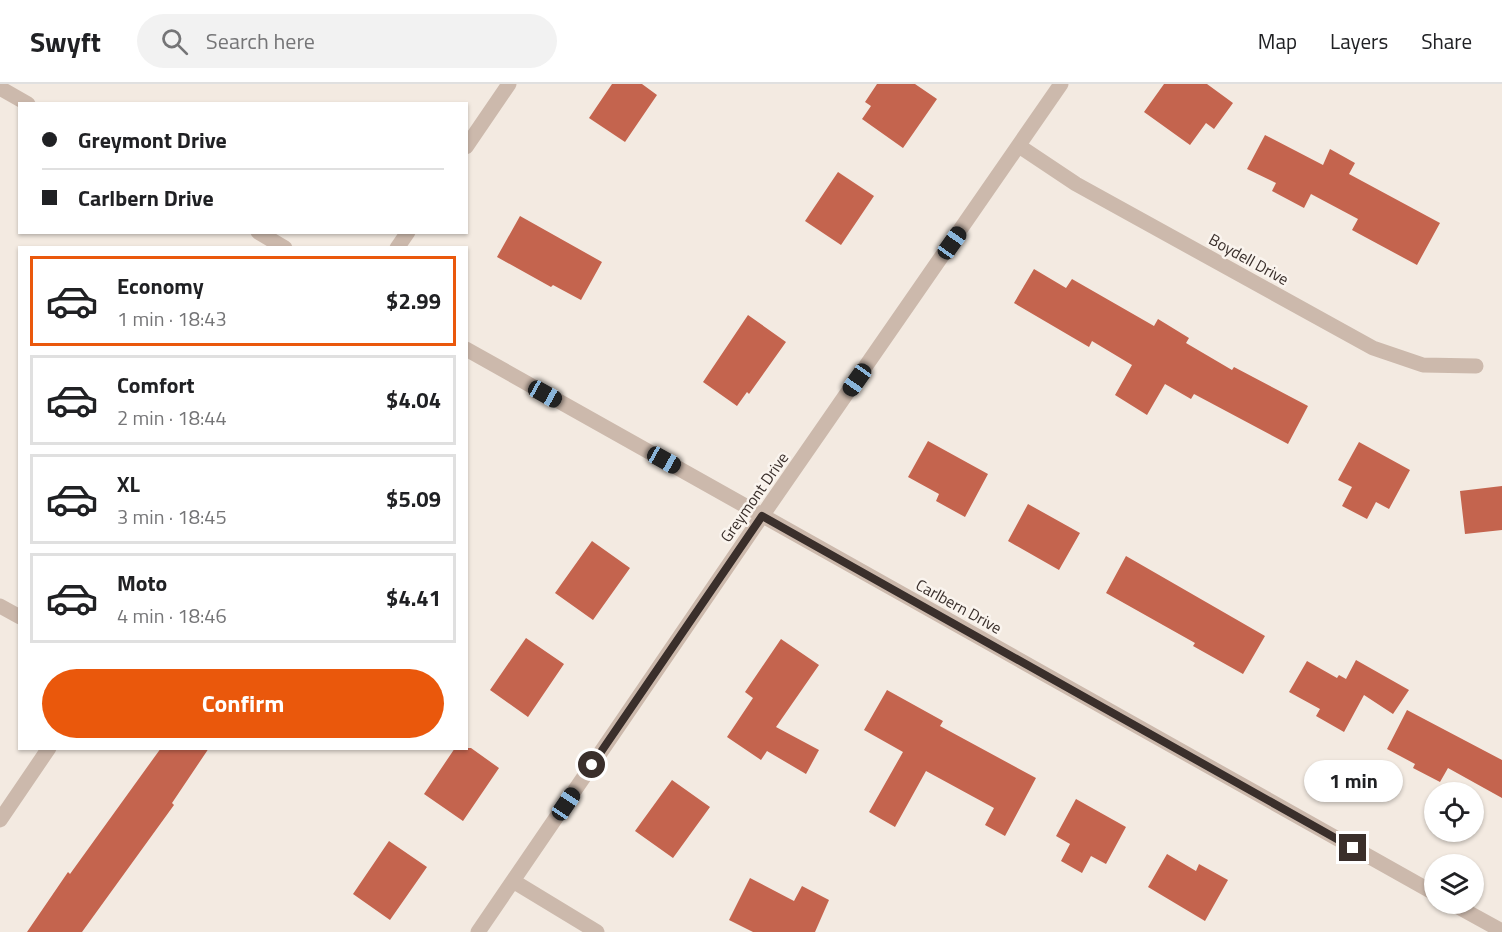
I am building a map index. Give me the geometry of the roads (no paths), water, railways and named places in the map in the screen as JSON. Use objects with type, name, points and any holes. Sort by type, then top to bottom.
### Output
[{"type":"street","points":[[468,144],[509,84]]},
{"type":"street","name":"Greymont Drive","points":[[478,932],[1061,84]]},
{"type":"street","points":[[0,88],[24,102]]},
{"type":"street","name":"Boydell Drive","points":[[1019,146],[1076,184],[1373,348],[1423,365],[1476,366]]},
{"type":"street","points":[[261,234],[282,246]]},
{"type":"street","name":"Carlbern Drive","points":[[468,351],[1424,887]]},
{"type":"street","points":[[0,606],[18,616]]},
{"type":"street","points":[[0,820],[49,750]]},
{"type":"street","points":[[513,881],[597,932]]},
{"type":"street","points":[[1470,914],[1502,932]]}]
